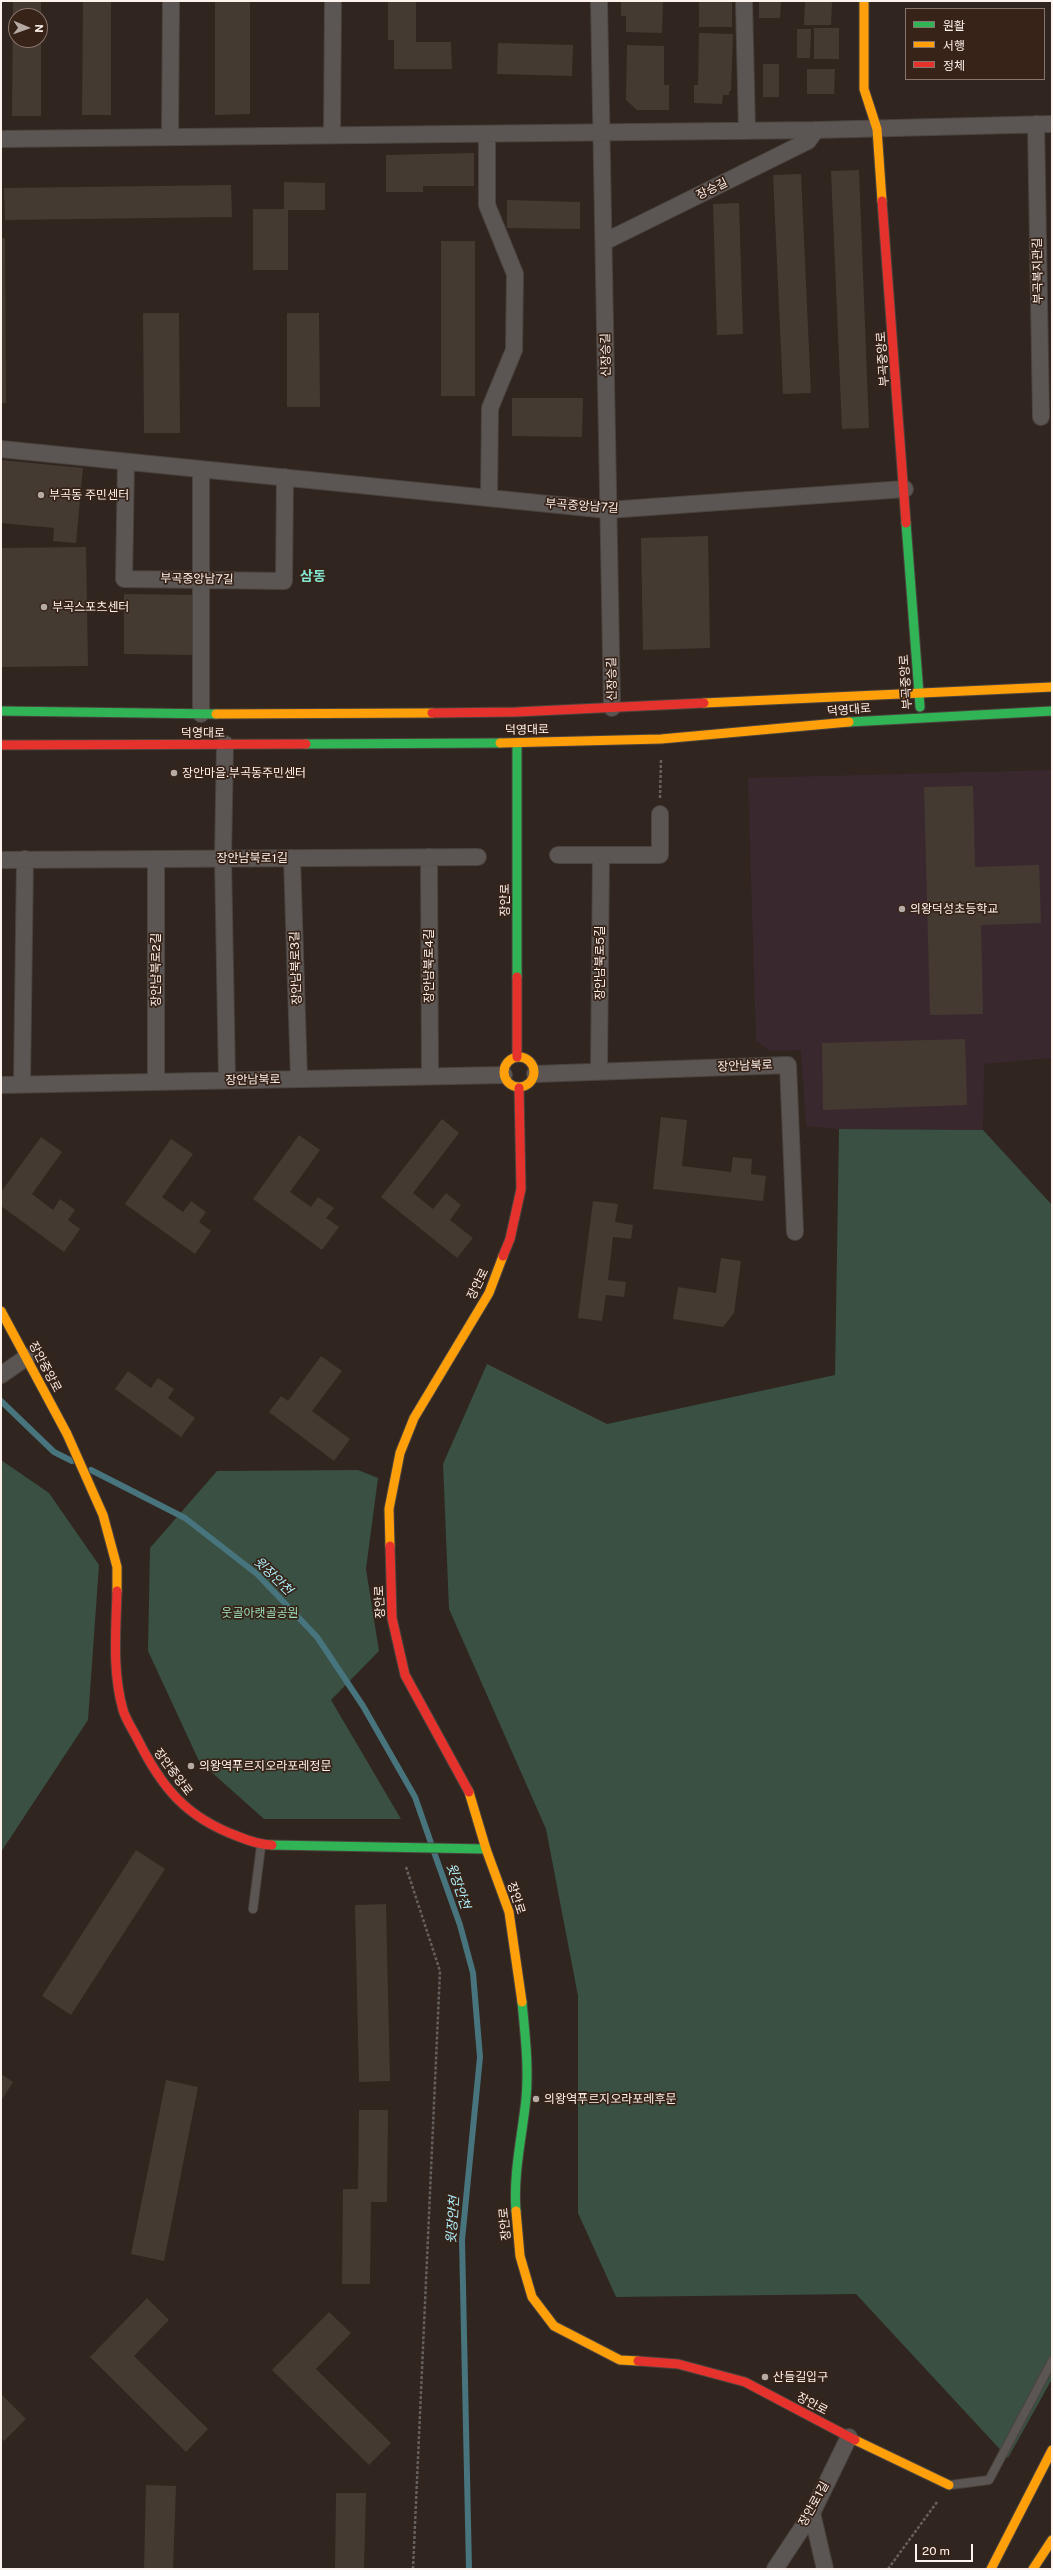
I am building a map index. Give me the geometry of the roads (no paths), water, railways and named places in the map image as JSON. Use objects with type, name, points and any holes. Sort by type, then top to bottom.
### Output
[{"type":"main road","name":"부곡중앙로","points":[[864,1],[864,89],[877,129],[920,718]]},
{"type":"main road","name":"덕영대로","points":[[1,711],[201,714],[516,712],[919,692],[1052,687]]},
{"type":"main road","name":"덕영대로","points":[[1,746],[517,743],[661,739],[920,718],[1052,711]]},
{"type":"main road","name":"장안로","points":[[517,743],[517,1057]]},
{"type":"main road","points":[[517,1057],[526,1059],[533,1065],[535,1074],[527,1086],[519,1088],[507,1081],[504,1075],[505,1067],[510,1060],[517,1057]]},
{"type":"main road","name":"장안로","points":[[519,1088],[521,1189],[510,1240],[490,1293],[414,1418],[400,1453],[389,1509],[392,1618],[405,1675],[470,1794],[486,1849],[509,1912],[520,1975],[526,2051],[526,2098],[514,2188],[520,2256],[532,2297],[554,2326],[620,2360],[678,2364],[745,2382],[850,2437],[949,2485]]},
{"type":"main road","name":"장안중앙로","points":[[1,1311],[67,1434],[103,1515],[117,1567],[114,1671],[123,1711],[147,1758],[173,1795],[197,1818],[220,1830],[261,1845],[486,1849]]},
{"type":"main road","points":[[991,2569],[1052,2450]]},
{"type":"main road","points":[[996,2569],[1032,2511]]},
{"type":"main road","points":[[1033,2569],[1052,2540]]},
{"type":"street","points":[[170,137],[171,1]]},
{"type":"street","points":[[332,136],[333,1]]},
{"type":"street","name":"신장승길","points":[[599,1],[612,708]]},
{"type":"street","points":[[744,1],[747,130]]},
{"type":"street","name":"부곡복지관길","points":[[1036,124],[1041,417]]},
{"type":"street","points":[[1,139],[816,130],[1052,124]]},
{"type":"street","name":"장승길","points":[[604,242],[808,142],[816,130]]},
{"type":"street","points":[[488,134],[487,205],[515,274],[514,350],[490,408],[489,498]]},
{"type":"street","name":"부곡중앙남7길","points":[[1,449],[608,510],[904,489]]},
{"type":"street","name":"부곡중앙남7길","points":[[126,462],[124,579],[284,581],[285,477]]},
{"type":"street","points":[[201,470],[201,714]]},
{"type":"street","points":[[225,744],[223,858],[227,1080]]},
{"type":"street","points":[[558,855],[660,855],[660,814]]},
{"type":"street","name":"장안남북로5길","points":[[599,1070],[601,856]]},
{"type":"street","name":"장안남북로4길","points":[[429,857],[430,1076]]},
{"type":"street","name":"장안남북로1길","points":[[1,860],[478,857]]},
{"type":"street","name":"장안남북로2길","points":[[156,858],[156,1082]]},
{"type":"street","name":"장안남북로3길","points":[[292,858],[299,1079]]},
{"type":"street","points":[[22,1084],[25,859]]},
{"type":"street","name":"장안남북로","points":[[535,1074],[599,1070],[788,1065],[795,1232]]},
{"type":"street","name":"장안남북로","points":[[1,1085],[504,1075]]},
{"type":"street","points":[[3,1374],[27,1357]]},
{"type":"street","name":"장안로1길","points":[[779,2566],[812,2513],[850,2437]]},
{"type":"street","points":[[812,2513],[825,2569]]},
{"type":"lane","points":[[253,1909],[261,1845]]},
{"type":"lane","points":[[949,2485],[989,2480],[1052,2361]]},
{"type":"waterway","name":"윗장안천","points":[[1,1401],[54,1452],[72,1461]]},
{"type":"waterway","name":"윗장안천","points":[[91,1470],[185,1518],[257,1574],[317,1637],[363,1706],[415,1797],[431,1843]]},
{"type":"waterway","name":"윗장안천","points":[[434,1852],[460,1925],[473,1973],[480,2057],[462,2240],[469,2569]]},
{"type":"place","name":"부곡동 주민센터","points":[[41,495]]},
{"type":"place","name":"부곡스포츠센터","points":[[44,607]]},
{"type":"place","name":"장안마을.부곡동주민센터","points":[[174,773]]},
{"type":"place","name":"의왕덕성초등학교","points":[[902,909]]},
{"type":"place","name":"의왕역푸르지오라포레정문","points":[[191,1766]]},
{"type":"place","name":"의왕역푸르지오라포레후문","points":[[536,2099]]},
{"type":"place","name":"산들길입구","points":[[765,2377]]},
{"type":"district","name":"삼동","points":[[313,577]]},
{"type":"park label","name":"웃골아랫골공원","points":[[260,1613]]}]
